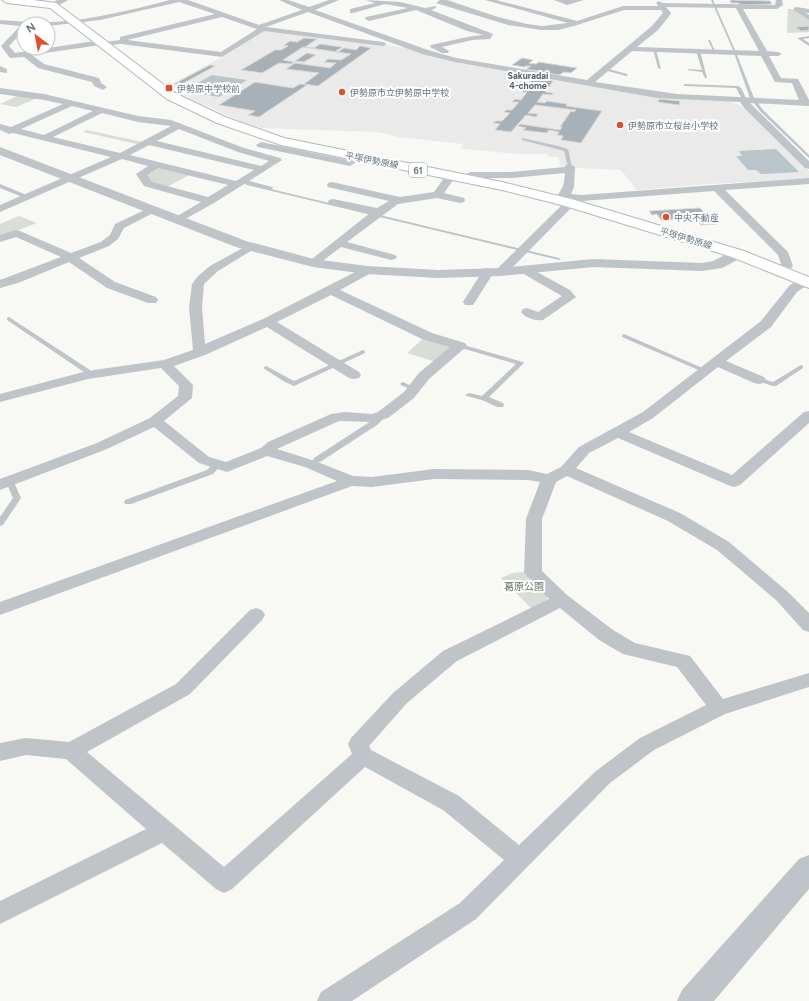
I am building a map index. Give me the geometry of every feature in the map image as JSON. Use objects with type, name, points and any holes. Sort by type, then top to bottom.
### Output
[{"type":"main road","name":"平塚伊勢原線","points":[[7,0],[58,3],[74,22],[171,96],[220,120],[281,141],[564,200],[738,254],[807,282]]},
{"type":"street","points":[[56,24],[74,22],[116,14],[180,0],[261,28],[408,47]]},
{"type":"street","points":[[282,0],[310,9],[408,47],[455,60],[677,97],[807,103]]},
{"type":"street","points":[[102,43],[121,42],[222,55],[261,28],[336,0]]},
{"type":"street","points":[[370,0],[400,4],[425,10],[470,29],[489,34],[486,37],[472,38],[434,47],[460,55],[503,63],[502,68]]},
{"type":"street","points":[[488,0],[576,23]]},
{"type":"street","points":[[557,0],[567,3],[581,0]]},
{"type":"street","points":[[353,10],[384,3]]},
{"type":"street","points":[[425,10],[449,4],[519,26],[552,28],[576,23],[623,8],[660,4],[739,7],[778,4],[809,11]]},
{"type":"street","points":[[589,83],[655,28],[667,13],[660,4]]},
{"type":"street","points":[[739,7],[778,80],[795,81],[807,103]]},
{"type":"street","points":[[370,19],[380,18],[416,8]]},
{"type":"street","points":[[796,9],[809,18]]},
{"type":"street","points":[[56,50],[102,43],[222,15]]},
{"type":"street","points":[[0,22],[16,23]]},
{"type":"street","points":[[565,26],[578,33]]},
{"type":"street","points":[[16,34],[2,49],[13,56],[16,56]]},
{"type":"street","points":[[630,49],[778,54]]},
{"type":"street","points":[[28,56],[41,66],[96,80],[97,84],[103,87]]},
{"type":"street","points":[[0,91],[44,97],[138,119],[171,123],[241,150],[277,160],[178,220]]},
{"type":"street","points":[[744,100],[748,107],[809,166]]},
{"type":"street","points":[[0,135],[70,104]]},
{"type":"street","points":[[44,138],[100,111]]},
{"type":"street","points":[[0,209],[121,156],[179,126]]},
{"type":"street","points":[[0,127],[121,156],[240,182]]},
{"type":"street","points":[[148,142],[262,169]]},
{"type":"street","points":[[241,150],[253,144],[350,163],[358,158]]},
{"type":"street","points":[[1,152],[250,247],[313,263],[367,270],[438,274],[526,270],[593,263],[706,266],[717,265],[738,254]]},
{"type":"street","points":[[158,164],[141,174],[148,184],[210,201]]},
{"type":"street","points":[[437,195],[457,177],[471,175],[511,175],[570,168],[569,187],[564,200],[494,272],[469,302]]},
{"type":"street","points":[[564,200],[809,181]]},
{"type":"street","points":[[332,184],[399,201]]},
{"type":"street","points":[[717,188],[784,254],[787,266],[778,270]]},
{"type":"street","points":[[313,263],[395,201],[437,195],[460,200]]},
{"type":"street","points":[[333,202],[379,212]]},
{"type":"street","points":[[0,284],[14,280],[104,244],[112,239],[118,231],[119,226],[151,210]]},
{"type":"street","points":[[0,239],[16,232],[69,257],[111,285],[152,300]]},
{"type":"street","points":[[339,243],[391,257]]},
{"type":"street","points":[[200,352],[195,319],[197,286],[202,278],[210,272],[250,247]]},
{"type":"street","points":[[0,398],[87,375],[164,364],[200,352],[268,322],[367,270]]},
{"type":"street","points":[[526,270],[570,297],[542,318],[527,312]]},
{"type":"street","points":[[266,451],[310,464],[351,481],[372,482],[434,474],[528,475],[549,479],[566,470],[584,450],[648,415],[766,324],[793,289],[807,282]]},
{"type":"street","points":[[331,290],[428,336],[460,346]]},
{"type":"street","points":[[268,322],[354,375]]},
{"type":"street","points":[[155,421],[204,460],[227,467],[266,451],[273,445],[336,417],[345,416],[373,418],[383,415],[409,395],[409,386],[424,376],[460,346]]},
{"type":"street","points":[[5,483],[102,446],[155,421],[185,398],[186,385],[164,364]]},
{"type":"street","points":[[711,366],[759,380]]},
{"type":"street","points":[[617,432],[734,482],[809,415]]},
{"type":"street","points":[[566,470],[674,517],[722,546],[782,596],[809,625]]},
{"type":"street","points":[[549,479],[534,519],[533,573],[560,600],[606,635],[630,649],[683,661],[719,708]]},
{"type":"street","points":[[0,609],[351,481]]},
{"type":"street","points":[[519,859],[451,803],[363,756],[358,744],[400,698],[450,656],[560,600]]},
{"type":"street","points":[[71,751],[183,689],[256,615]]},
{"type":"street","points":[[330,1001],[468,911],[519,859],[604,777],[647,744],[719,708],[809,680]]},
{"type":"street","points":[[0,752],[11,748],[43,746],[71,751],[224,882],[363,756]]},
{"type":"street","points":[[0,913],[164,831]]},
{"type":"street","points":[[693,1001],[809,868]]},
{"type":"lane","points":[[809,37],[799,38],[809,45]]},
{"type":"lane","points":[[709,41],[714,52]]},
{"type":"lane","points":[[654,50],[657,65]]},
{"type":"lane","points":[[698,51],[706,76]]},
{"type":"lane","points":[[605,69],[626,75]]},
{"type":"lane","points":[[689,70],[704,71]]},
{"type":"lane","points":[[686,85],[737,87],[739,88],[744,100]]},
{"type":"lane","points":[[524,139],[566,150],[570,168]]},
{"type":"lane","points":[[240,182],[270,188]]},
{"type":"lane","points":[[0,186],[27,198]]},
{"type":"lane","points":[[10,319],[88,371],[87,375]]},
{"type":"lane","points":[[624,336],[711,366]]},
{"type":"lane","points":[[460,346],[521,363],[484,398]]},
{"type":"lane","points":[[266,368],[294,384],[363,352]]},
{"type":"lane","points":[[759,380],[774,385],[801,367]]},
{"type":"lane","points":[[469,395],[484,398],[500,405]]},
{"type":"lane","points":[[317,460],[374,423],[383,415]]},
{"type":"lane","points":[[128,502],[210,472],[218,464]]},
{"type":"lane","points":[[0,523],[17,498],[5,483]]},
{"type":"shaded area","points":[[264,30],[283,31],[406,48],[424,53],[666,98],[727,101],[740,105],[809,171],[809,179],[709,184],[637,190],[621,170],[561,167],[558,157],[548,157],[548,154],[517,154],[465,149],[461,148],[463,144],[399,137],[376,132],[261,128],[242,122],[192,99],[170,85],[222,58]]},
{"type":"shaded area","points":[[212,75],[247,80],[219,97],[184,91]]},
{"type":"shaded area","points":[[776,149],[799,172],[761,174],[756,170],[748,170],[736,156],[742,156],[739,151]]},
{"type":"green space","points":[[788,9],[794,9],[809,20],[809,32],[787,33]]},
{"type":"green space","points":[[19,95],[37,98],[16,107],[0,104]]},
{"type":"green space","points":[[87,130],[142,142],[137,144],[83,132]]},
{"type":"green space","points":[[157,167],[191,174],[167,187],[152,184],[145,174]]},
{"type":"green space","points":[[19,216],[37,223],[0,237],[0,224]]},
{"type":"green space","points":[[424,338],[451,347],[436,362],[407,353]]},
{"type":"green space","name":"葛原公園","points":[[523,572],[547,594],[547,602],[532,609],[501,578],[512,573]]},
{"type":"building","points":[[730,0],[770,1],[772,4],[739,5],[739,3],[731,3]]},
{"type":"building","points":[[809,26],[809,30],[801,31],[795,27]]},
{"type":"building","points":[[304,38],[317,39],[305,47],[314,48],[320,44],[342,47],[336,51],[338,52],[344,48],[356,50],[360,46],[371,48],[318,86],[304,84],[319,73],[286,69],[295,63],[330,68],[336,63],[324,62],[328,59],[341,60],[351,54],[303,47],[283,60],[294,62],[291,64],[279,63],[262,73],[241,70],[275,50],[281,50],[288,46],[284,45],[290,41],[297,42]]},
{"type":"building","points":[[307,53],[316,55],[304,62],[295,61]]},
{"type":"building","points":[[522,58],[533,60],[529,63],[536,64],[539,62],[577,68],[571,73],[564,72],[559,75],[526,69],[531,66],[524,67],[512,65]]},
{"type":"building","points":[[210,65],[215,66],[180,85],[174,84]]},
{"type":"building","points":[[533,79],[553,81],[549,87],[528,84]]},
{"type":"building","points":[[255,82],[293,88],[300,84],[307,85],[259,117],[248,115],[255,111],[219,105]]},
{"type":"building","points":[[533,86],[548,87],[545,92],[553,93],[552,95],[543,94],[537,102],[545,103],[547,101],[567,104],[566,106],[602,111],[581,143],[561,140],[563,136],[557,135],[559,132],[549,130],[547,133],[529,131],[523,130],[526,128],[518,126],[520,124],[560,130],[562,127],[560,127],[571,111],[574,112],[576,110],[535,105],[528,113],[538,114],[536,117],[526,115],[511,132],[495,130],[500,124],[493,123],[496,121],[502,121],[510,113],[504,112],[506,110],[512,110],[519,102],[512,102],[515,99],[521,100],[527,92],[522,92],[524,89],[529,90]]},
{"type":"building","points":[[659,99],[680,101],[679,105],[658,102]]},
{"type":"building","points":[[700,208],[717,224],[701,225],[695,218],[661,220],[657,214],[652,215],[649,211]]},
{"type":"waterway","points":[[712,0],[734,50],[752,98],[762,111],[809,157]]},
{"type":"waterway","points":[[247,184],[559,259]]},
{"type":"place","name":"伊勢原中学校前","points":[[169,88]]},
{"type":"place","name":"伊勢原市立伊勢原中学校","points":[[342,92]]},
{"type":"place","name":"伊勢原市立桜台小学校","points":[[620,125]]},
{"type":"place","name":"中央不動産","points":[[666,217]]},
{"type":"district","name":"Sakuradai 4-chome","points":[[528,80]]}]
